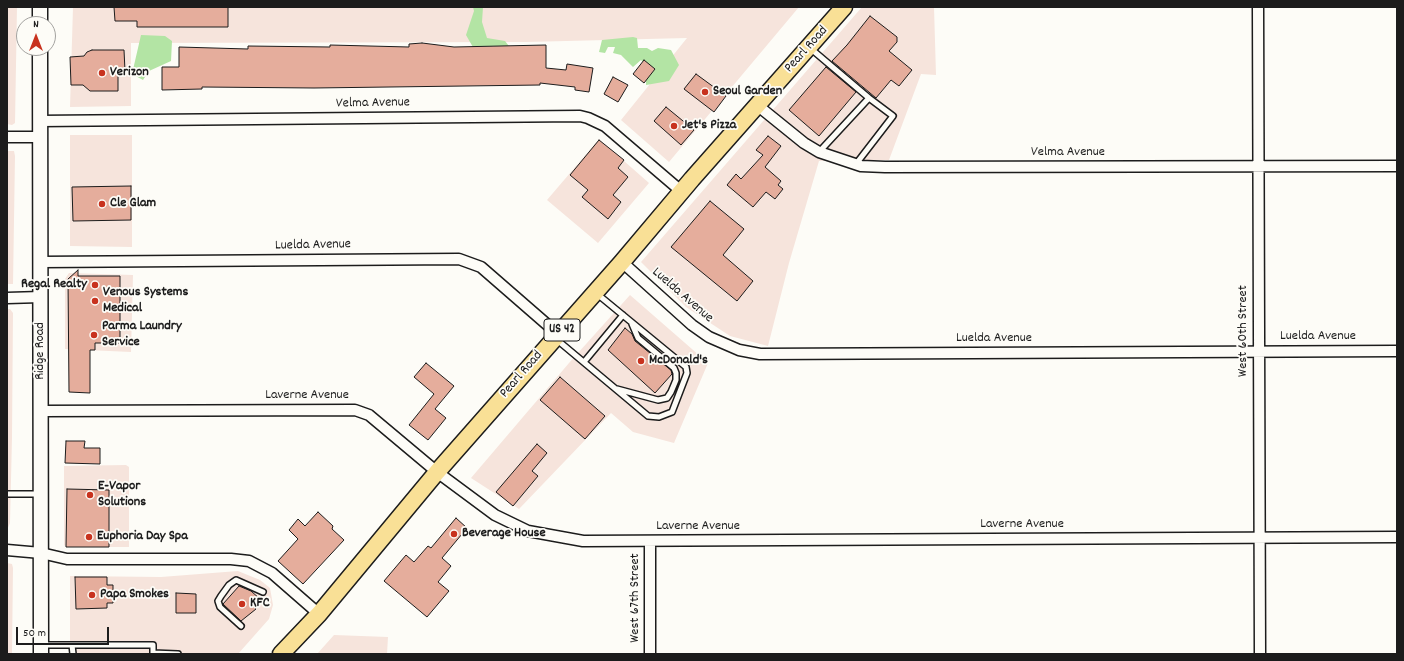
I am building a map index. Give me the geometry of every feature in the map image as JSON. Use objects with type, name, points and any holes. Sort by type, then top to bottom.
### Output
[{"type":"main road","name":"Pearl Road","points":[[281,654],[319,614],[437,472],[622,262],[681,191],[844,7]]},
{"type":"main road","name":"Ridge Road","points":[[40,56],[41,650]]},
{"type":"street","name":"West 60th Street","points":[[1258,7],[1258,537],[1260,654]]},
{"type":"street","name":"Velma Avenue","points":[[757,105],[804,143],[819,152],[856,164],[885,168],[1397,166]]},
{"type":"street","name":"Velma Avenue","points":[[40,121],[580,116],[605,126],[681,191]]},
{"type":"street","points":[[7,137],[40,137]]},
{"type":"street","name":"Luelda Avenue","points":[[41,262],[459,259],[481,267],[557,336]]},
{"type":"street","name":"Luelda Avenue","points":[[622,262],[692,325],[709,337],[731,347],[754,354],[1397,351]]},
{"type":"street","points":[[7,298],[41,297]]},
{"type":"street","name":"Laverne Avenue","points":[[41,410],[350,409],[369,415],[437,472],[495,515],[528,531],[584,541],[650,542],[1397,537]]},
{"type":"street","name":"West 67th Street","points":[[650,542],[650,654]]},
{"type":"street","points":[[7,550],[41,553],[68,559],[231,559],[249,561],[272,573],[319,614]]},
{"type":"lane","points":[[809,47],[869,98],[893,116],[856,164]]},
{"type":"lane","points":[[819,152],[869,98]]},
{"type":"lane","points":[[557,336],[584,362],[648,416],[660,418],[672,412],[687,373],[686,367],[595,292]]},
{"type":"lane","points":[[584,362],[623,315]]},
{"type":"lane","points":[[614,388],[658,400],[667,398],[676,380],[674,368],[638,338],[632,322]]},
{"type":"lane","points":[[7,494],[41,494]]},
{"type":"lane","points":[[241,626],[220,607],[218,601],[220,596],[229,585],[236,580],[263,592]]},
{"type":"lane","points":[[41,650],[72,645],[153,645],[153,653],[178,654]]},
{"type":"lane","points":[[72,645],[72,654]]},
{"type":"shaded area","points":[[7,7],[17,7],[15,123],[12,125],[7,124]]},
{"type":"shaded area","points":[[73,7],[799,7],[669,162],[621,120],[687,38],[526,42],[131,43],[131,106],[70,107]]},
{"type":"shaded area","points":[[862,7],[934,7],[936,75],[921,74],[889,160],[819,161],[789,263],[768,346],[730,336],[686,307],[641,262]]},
{"type":"shaded area","points":[[70,135],[132,135],[132,247],[70,246]]},
{"type":"shaded area","points":[[599,139],[649,183],[598,243],[547,200]]},
{"type":"shaded area","points":[[7,151],[14,151],[15,156],[13,284],[7,284]]},
{"type":"shaded area","points":[[69,273],[133,275],[131,352],[65,349],[65,279]]},
{"type":"shaded area","points":[[630,295],[708,363],[674,443],[633,432],[611,413],[519,509],[471,478],[569,363]]},
{"type":"shaded area","points":[[7,309],[10,309],[13,313],[10,523],[7,530]]},
{"type":"shaded area","points":[[126,465],[129,467],[129,547],[66,547],[64,545],[64,466]]},
{"type":"shaded area","points":[[7,563],[12,564],[13,568],[12,654],[7,654]]},
{"type":"shaded area","points":[[238,571],[260,580],[270,588],[273,605],[269,619],[238,654],[70,654],[70,576],[161,577]]},
{"type":"shaded area","points":[[334,635],[388,637],[387,654],[317,654]]},
{"type":"green space","points":[[473,7],[483,7],[482,22],[487,38],[505,41],[512,50],[500,50],[493,46],[489,53],[478,56],[466,35],[474,11]]},
{"type":"green space","points":[[141,35],[165,36],[172,41],[171,61],[149,71],[143,80],[132,74]]},
{"type":"green space","points":[[633,37],[637,38],[638,48],[647,48],[652,51],[658,48],[671,50],[679,65],[669,81],[646,85],[646,65],[641,60],[633,67],[621,55],[613,53],[615,47],[608,47],[605,53],[599,52],[602,40]]},
{"type":"building","points":[[114,7],[228,7],[228,27],[137,27],[137,21],[115,21]]},
{"type":"building","points":[[870,16],[897,37],[897,42],[889,51],[912,70],[899,86],[891,80],[876,98],[832,61]]},
{"type":"building","points":[[422,43],[454,47],[546,45],[546,68],[566,70],[567,64],[593,68],[589,92],[575,90],[575,87],[540,83],[540,85],[314,88],[202,87],[202,89],[162,90],[162,67],[179,67],[179,47],[248,49],[248,46],[330,47],[330,45],[409,47],[409,44]]},
{"type":"building","points":[[92,50],[124,50],[125,71],[118,71],[118,91],[90,91],[83,85],[71,85],[70,57],[84,56],[87,52]]},
{"type":"building","points":[[644,60],[655,69],[644,83],[633,74]]},
{"type":"building","points":[[826,67],[856,92],[819,136],[789,110]]},
{"type":"building","name":"Seoul Garden","points":[[696,74],[726,96],[714,112],[684,89]]},
{"type":"building","points":[[613,77],[628,85],[618,102],[604,94]]},
{"type":"building","name":"Jet's Pizza","points":[[666,107],[694,130],[681,145],[654,121]]},
{"type":"building","points":[[768,136],[781,146],[765,167],[781,181],[778,185],[783,189],[775,199],[766,192],[753,207],[727,185],[736,174],[741,179],[763,155],[756,150]]},
{"type":"building","points":[[599,140],[624,160],[618,168],[628,177],[613,195],[621,202],[608,219],[582,197],[588,190],[570,175]]},
{"type":"building","points":[[131,186],[131,220],[73,221],[72,187]]},
{"type":"building","points":[[710,201],[744,229],[723,255],[753,281],[737,301],[671,247]]},
{"type":"building","points":[[78,270],[78,276],[120,276],[120,343],[95,343],[95,350],[90,350],[90,393],[69,392],[68,279]]},
{"type":"building","name":"McDonald's","points":[[625,328],[632,334],[635,341],[671,370],[672,374],[655,393],[608,350]]},
{"type":"building","points":[[426,363],[454,386],[435,409],[446,418],[428,440],[409,425],[434,394],[414,377]]},
{"type":"building","points":[[560,377],[605,416],[585,439],[540,400]]},
{"type":"building","points":[[66,441],[85,441],[84,448],[100,448],[100,464],[65,463]]},
{"type":"building","points":[[537,444],[547,453],[532,471],[538,476],[513,506],[496,492]]},
{"type":"building","points":[[67,489],[109,490],[109,547],[66,547]]},
{"type":"building","points":[[318,512],[333,526],[332,529],[344,540],[303,584],[278,561],[298,539],[289,530],[298,519],[305,526]]},
{"type":"building","points":[[456,518],[467,528],[442,558],[451,566],[438,582],[449,591],[427,617],[384,581],[406,555],[414,562],[428,546],[431,548]]},
{"type":"building","points":[[75,577],[107,577],[107,585],[113,585],[113,603],[107,603],[107,608],[76,609]]},
{"type":"building","points":[[239,586],[251,591],[260,599],[254,607],[256,609],[241,621],[223,604]]},
{"type":"building","points":[[176,593],[196,594],[196,613],[176,613]]},
{"type":"place","name":"Verizon","points":[[102,73]]},
{"type":"place","name":"Seoul Garden","points":[[705,92]]},
{"type":"place","name":"Jet's Pizza","points":[[674,126]]},
{"type":"place","name":"Cle Glam","points":[[102,204]]},
{"type":"place","name":"Regal Realty","points":[[95,285]]},
{"type":"place","name":"Venous Systems Medical","points":[[95,301]]},
{"type":"place","name":"Parma Laundry Service","points":[[94,335]]},
{"type":"place","name":"McDonald's","points":[[641,361]]},
{"type":"place","name":"E-Vapor Solutions","points":[[90,495]]},
{"type":"place","name":"Beverage House","points":[[454,534]]},
{"type":"place","name":"Euphoria Day Spa","points":[[89,537]]},
{"type":"place","name":"Papa Smokes","points":[[92,595]]},
{"type":"place","name":"KFC","points":[[242,604]]}]
